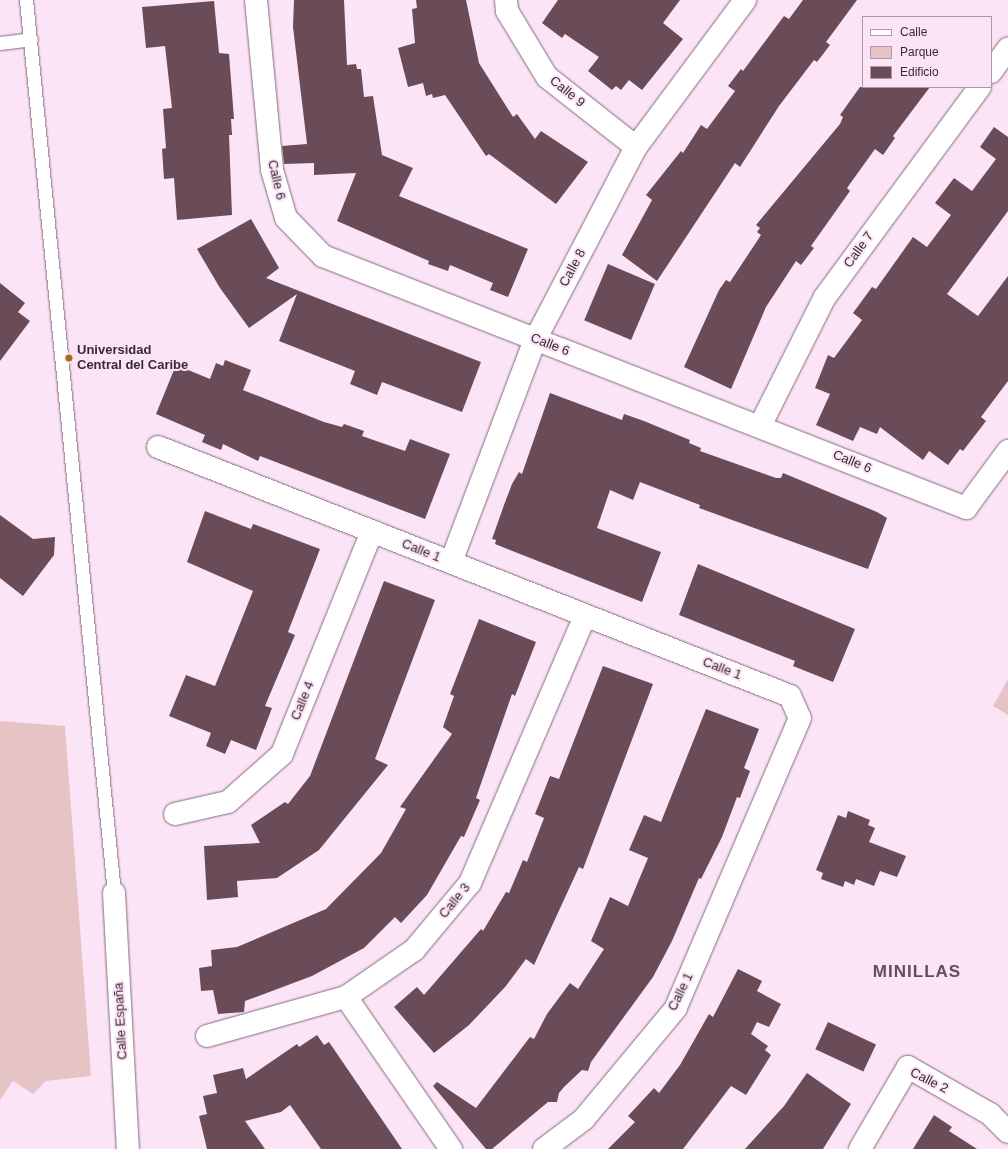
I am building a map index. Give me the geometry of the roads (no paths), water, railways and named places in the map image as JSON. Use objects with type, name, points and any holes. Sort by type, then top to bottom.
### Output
[{"type":"street","name":"Calle 6","points":[[256,0],[272,170],[286,218],[323,256],[966,508],[1008,451]]},
{"type":"street","name":"Calle 9","points":[[506,0],[507,12],[547,78],[636,147]]},
{"type":"street","name":"Calle 8","points":[[451,562],[535,340],[636,147],[745,0]]},
{"type":"street","points":[[992,71],[1008,49]]},
{"type":"street","name":"Calle 7","points":[[760,426],[825,297],[979,88]]},
{"type":"street","name":"Calle 1","points":[[158,447],[790,696],[800,718],[676,1008],[584,1119],[544,1149]]},
{"type":"street","name":"Calle 4","points":[[175,814],[228,802],[282,754],[372,531]]},
{"type":"street","name":"Calle 3","points":[[207,1036],[346,997],[414,950],[470,883],[584,616]]},
{"type":"street","name":"Calle España","points":[[114,894],[128,1149]]},
{"type":"street","points":[[346,997],[452,1149]]},
{"type":"street","name":"Calle 2","points":[[860,1149],[908,1067],[990,1114],[1008,1132]]},
{"type":"lane","points":[[26,0],[114,894]]},
{"type":"lane","points":[[0,43],[31,39]]},
{"type":"place","name":"Universidad Central del Caribe","points":[[69,358]]},
{"type":"district","name":"MINILLAS","points":[[917,972]]}]
